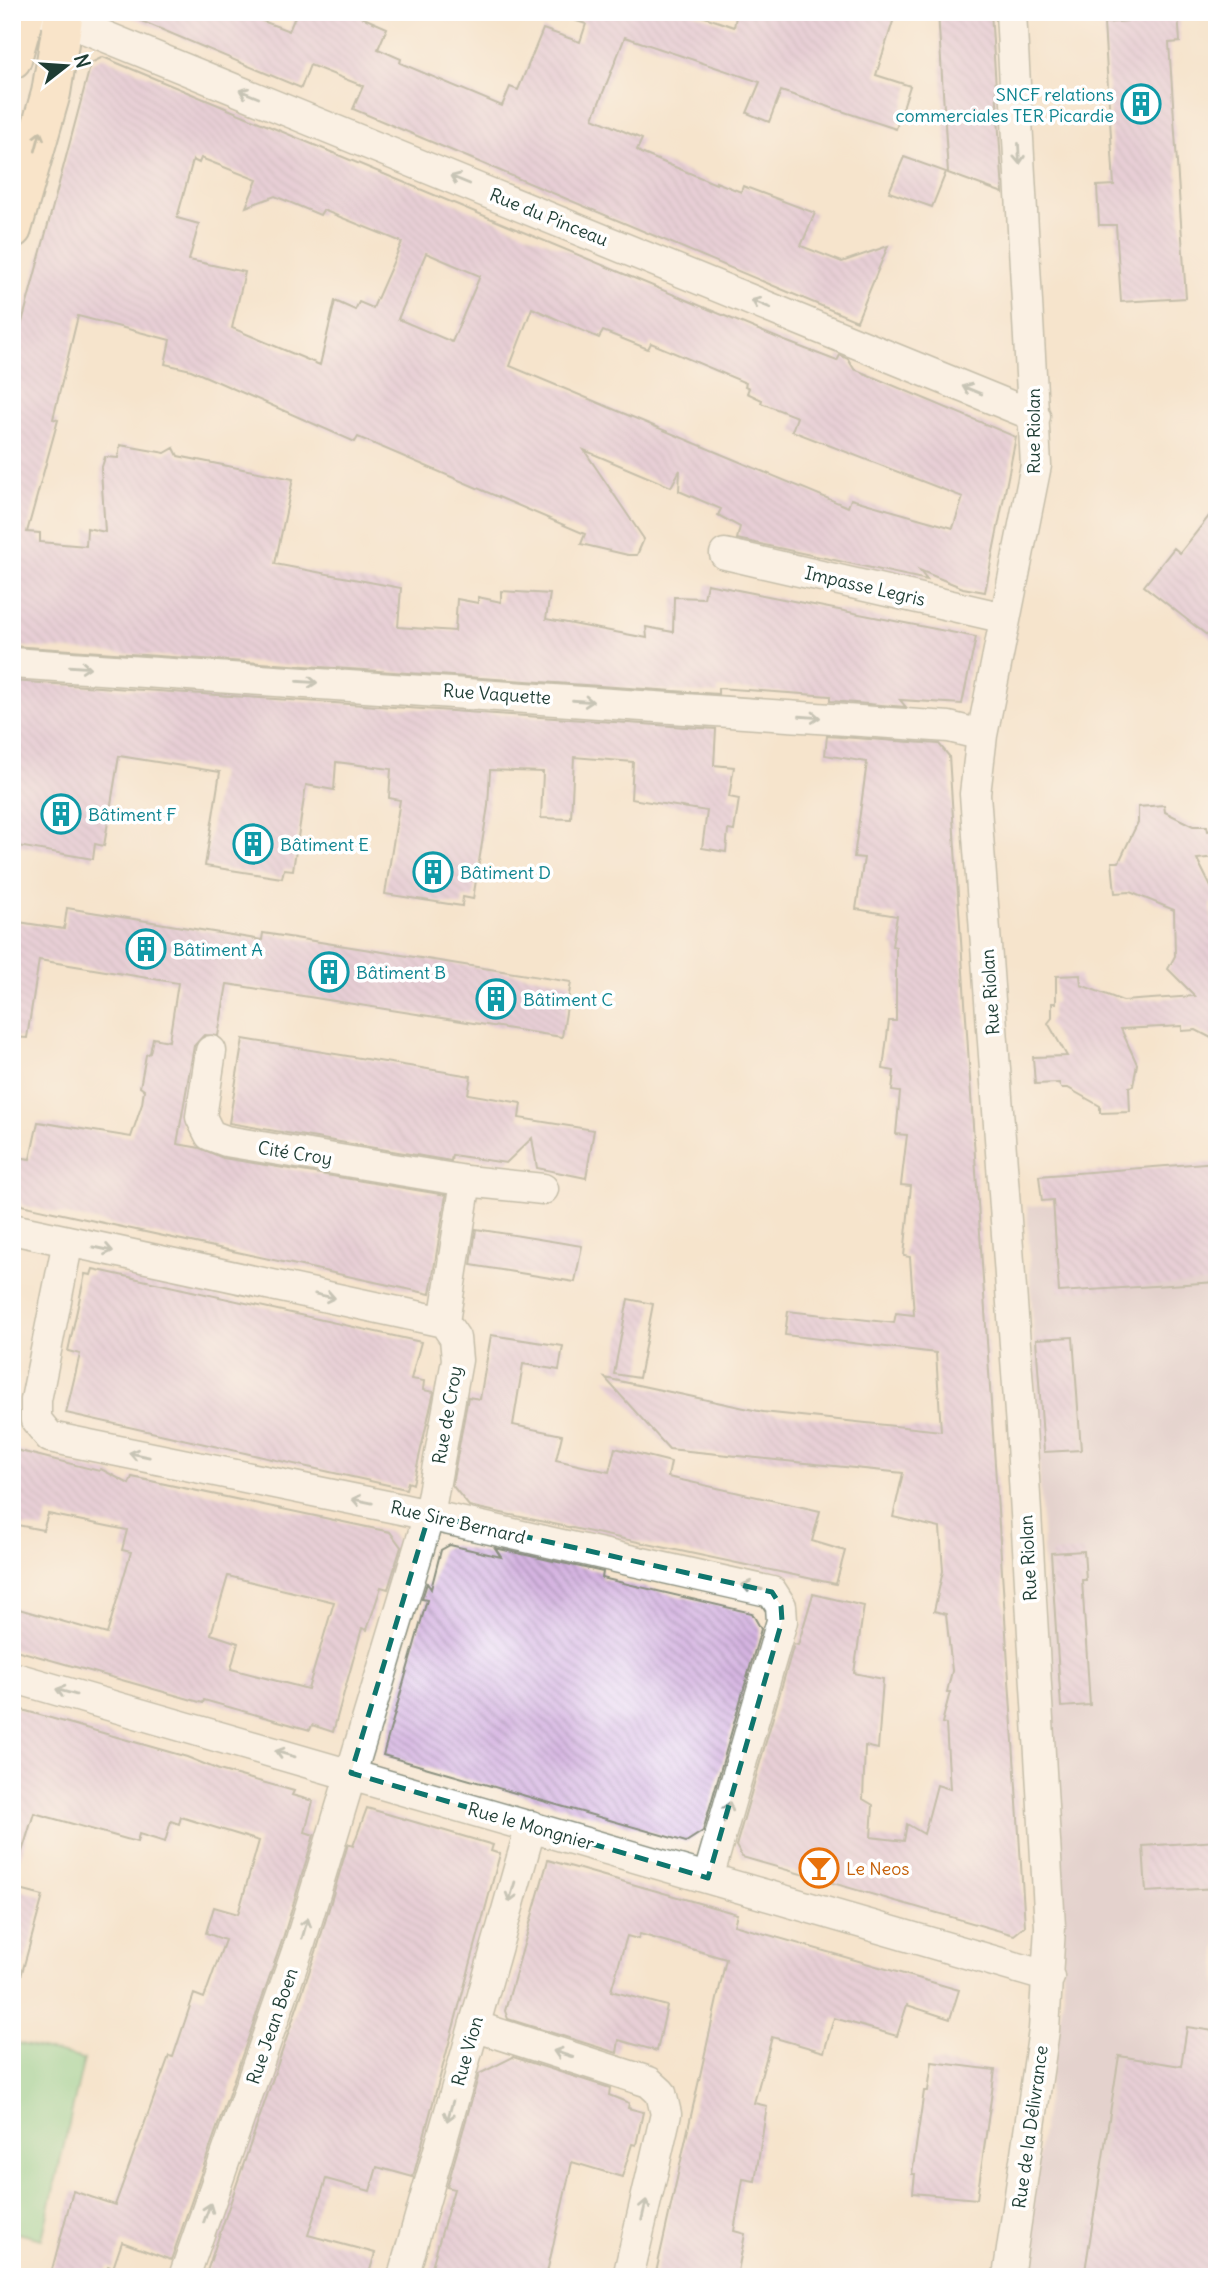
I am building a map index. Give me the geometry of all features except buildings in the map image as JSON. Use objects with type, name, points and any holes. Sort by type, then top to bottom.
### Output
[{"type":"main road","points":[[12,59],[24,12]]},
{"type":"main road","points":[[12,229],[51,93],[57,14]]},
{"type":"street","name":"Rue Riolan","points":[[1010,12],[1036,465],[982,735],[975,794],[1021,1440],[1050,1927],[1049,1977]]},
{"type":"street","name":"Rue du Pinceau","points":[[57,14],[1035,416]]},
{"type":"street","name":"Impasse Legris","points":[[725,554],[1005,618]]},
{"type":"street","name":"Rue Vaquette","points":[[12,663],[949,727],[982,735]]},
{"type":"street","name":"Cité Croy","points":[[211,1051],[201,1117],[210,1135],[226,1141],[466,1181],[543,1189]]},
{"type":"street","points":[[12,1229],[444,1322],[466,1181]]},
{"type":"street","name":"Rue Sire Bernard","points":[[68,1241],[36,1400],[36,1420],[50,1437],[429,1516],[772,1592],[781,1606],[782,1621],[708,1878]]},
{"type":"street","name":"Rue de Croy","points":[[351,1773],[429,1516],[457,1360],[455,1338],[444,1322]]},
{"type":"street","name":"Rue le Mongnier","points":[[12,1677],[1049,1977]]},
{"type":"street","name":"Rue Jean Boen","points":[[184,2277],[300,1943],[351,1773]]},
{"type":"street","name":"Rue Vion","points":[[403,2277],[531,1826]]},
{"type":"street","name":"Rue de la Délivrance","points":[[1008,2277],[1049,1977]]},
{"type":"street","points":[[474,2026],[649,2082],[661,2093],[666,2113],[628,2277]]},
{"type":"highlighted area","points":[[429,1515],[772,1592],[781,1606],[782,1621],[708,1878],[351,1773]]},
{"type":"shaded area","points":[[1217,1194],[1217,2277],[1019,2277],[1064,1992],[1027,1206]]},
{"type":"green space","points":[[12,2042],[84,2059],[42,2239],[12,2232]]},
{"type":"place","name":"SNCF relations commerciales TER Picardie","points":[[1141,104]]},
{"type":"place","name":"Bâtiment F","points":[[61,814]]},
{"type":"place","name":"Bâtiment E","points":[[253,844]]},
{"type":"place","name":"Bâtiment D","points":[[433,872]]},
{"type":"place","name":"Bâtiment A","points":[[146,949]]},
{"type":"place","name":"Bâtiment B","points":[[329,972]]},
{"type":"place","name":"Bâtiment C","points":[[496,999]]},
{"type":"place","name":"Le Neos","points":[[819,1868]]}]
